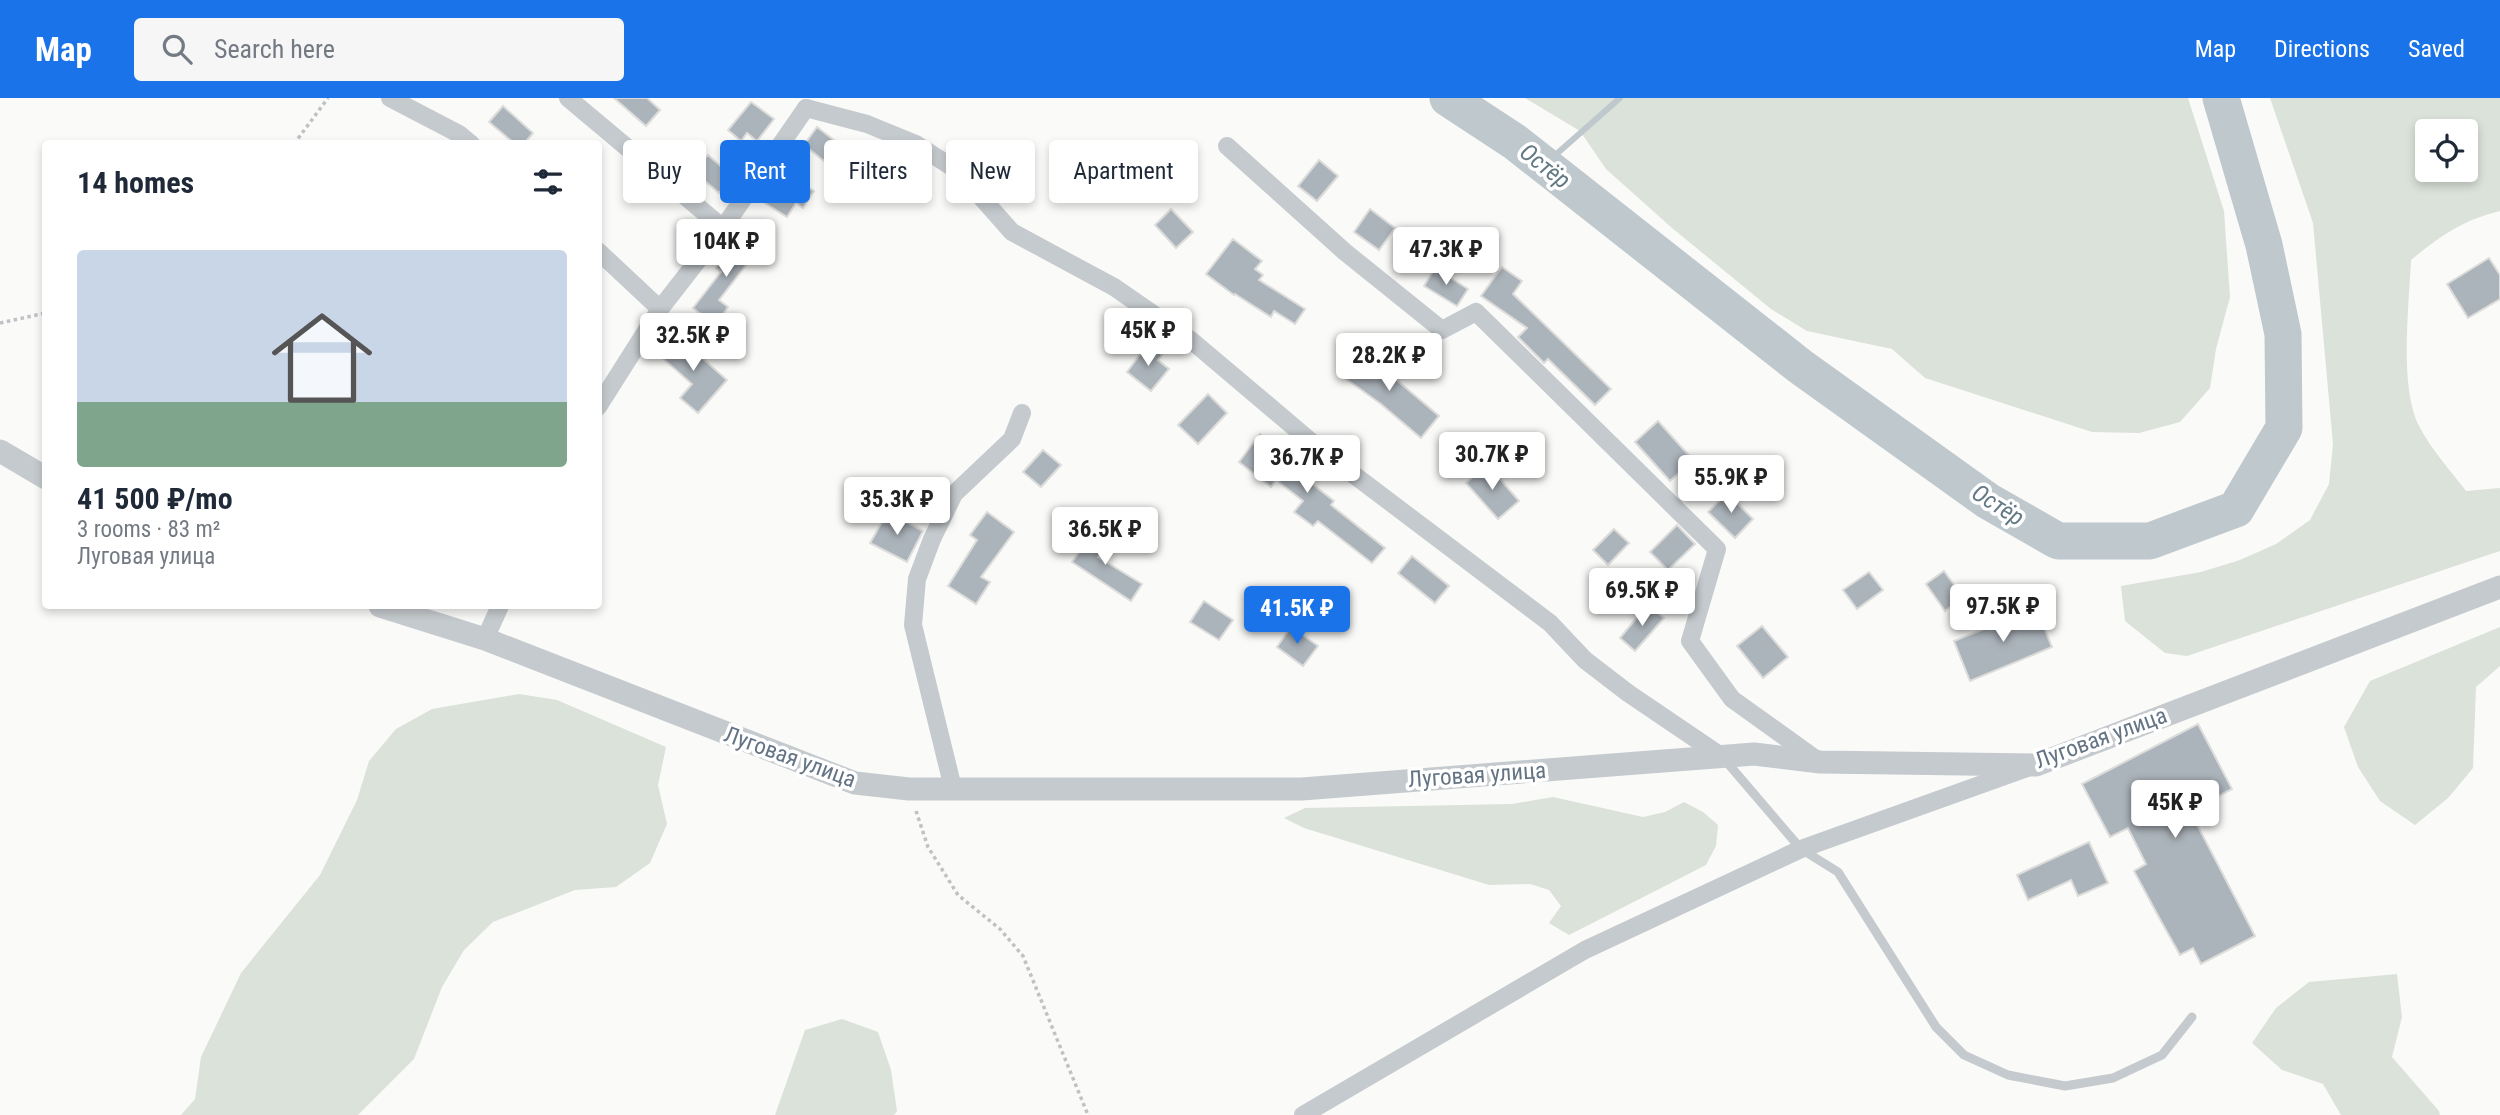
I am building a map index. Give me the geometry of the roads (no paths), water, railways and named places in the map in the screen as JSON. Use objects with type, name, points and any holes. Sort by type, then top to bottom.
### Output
[{"type":"street","points":[[390,98],[466,140]]},
{"type":"street","points":[[568,98],[723,228]]},
{"type":"street","points":[[602,401],[660,309],[723,228],[805,103],[916,144],[958,171],[1012,232],[1114,287],[1192,341],[1321,450],[1550,624],[1585,660],[1628,693],[1721,756]]},
{"type":"street","points":[[1227,146],[1345,252],[1442,330],[1476,312],[1717,549],[1690,641],[1732,699],[1821,762]]},
{"type":"street","points":[[602,255],[660,309]]},
{"type":"street","points":[[953,788],[913,625],[917,579],[932,539],[954,494],[1012,439],[1022,413]]},
{"type":"street","points":[[0,451],[42,476]]},
{"type":"street","name":"Луговая улица","points":[[390,609],[485,639],[855,783],[909,789],[1302,789],[1754,754],[1821,762],[2036,765],[2500,587]]},
{"type":"street","points":[[485,639],[499,609]]},
{"type":"street","points":[[1303,1115],[1585,950],[1801,849],[2036,765]]},
{"type":"lane","points":[[1721,756],[1801,849],[1838,872],[1936,1027],[1964,1055],[2008,1075],[2065,1086],[2113,1078],[2162,1055],[2192,1017]]},
{"type":"waterway","name":"Остёр","points":[[1448,98],[1515,142],[1801,367],[1988,501],[2058,541],[2150,541],[2236,509],[2284,428],[2283,334],[2264,245],[2221,98]]},
{"type":"waterway","points":[[1544,165],[1620,98]]}]
